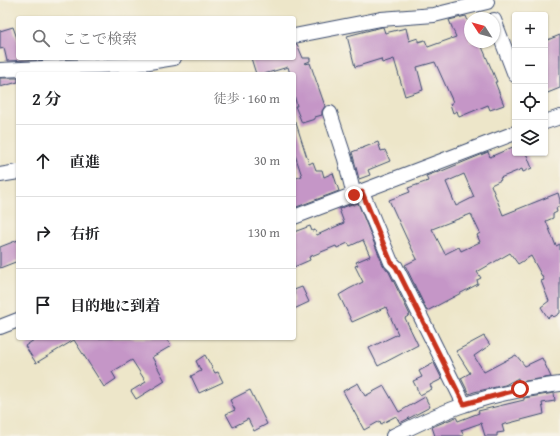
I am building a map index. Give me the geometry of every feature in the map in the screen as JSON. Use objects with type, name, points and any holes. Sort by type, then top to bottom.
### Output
[{"type":"street","points":[[296,36],[381,19],[434,15],[487,1],[491,12]]},
{"type":"street","points":[[500,35],[512,67]]},
{"type":"street","points":[[0,70],[66,70],[130,66],[163,60]]},
{"type":"street","points":[[330,113],[358,193],[391,262],[396,267],[464,404]]},
{"type":"street","points":[[548,121],[560,117]]},
{"type":"street","points":[[296,216],[512,133]]},
{"type":"street","points":[[0,175],[16,172]]},
{"type":"street","points":[[0,327],[16,321]]},
{"type":"street","points":[[393,436],[464,404],[520,389],[560,384]]},
{"type":"building","points":[[464,16],[464,48],[483,48],[497,82],[495,82],[504,105],[490,110],[488,105],[459,117],[457,111],[453,113],[450,104],[453,102],[435,62],[417,67],[423,90],[405,96],[394,59],[382,63],[381,59],[355,67],[347,36],[382,27],[385,33],[406,28],[409,41],[418,38],[418,42],[425,40],[428,47],[456,37],[449,20]]},
{"type":"building","points":[[13,27],[16,35],[16,60],[28,60],[7,61],[4,48],[0,49],[0,31]]},
{"type":"building","points":[[560,35],[560,88],[548,93],[548,48],[548,40]]},
{"type":"building","points":[[297,44],[303,58],[310,58],[310,61],[305,64],[310,63],[325,106],[322,111],[322,115],[302,123],[296,108],[296,72],[289,72],[288,67],[271,72],[255,72],[252,60],[296,60]]},
{"type":"building","points":[[0,78],[16,78],[16,83],[0,87]]},
{"type":"building","points":[[296,123],[309,164],[313,162],[316,170],[322,170],[324,177],[333,173],[339,191],[296,207],[296,178],[302,176],[296,158]]},
{"type":"building","points":[[378,142],[381,151],[385,150],[390,161],[368,170],[370,175],[359,179],[352,152]]},
{"type":"building","points":[[512,147],[512,156],[527,156],[532,168],[523,172],[522,169],[500,178],[501,180],[491,185],[503,215],[558,193],[560,206],[556,208],[557,212],[553,214],[553,218],[546,221],[556,246],[560,244],[560,313],[554,317],[552,315],[548,318],[541,307],[549,301],[541,281],[544,280],[531,256],[518,264],[510,253],[477,272],[481,278],[477,280],[478,284],[427,311],[405,265],[417,259],[389,200],[410,192],[408,188],[428,181],[426,176],[488,152],[490,157]],"holes":[[[464,174],[474,197],[456,206],[446,182]],[[471,214],[480,233],[477,235],[480,242],[461,251],[459,247],[445,254],[432,229]]]},
{"type":"building","points":[[358,203],[383,265],[389,272],[410,315],[405,318],[418,345],[378,366],[369,348],[398,334],[386,307],[352,322],[339,295],[363,282],[355,266],[358,265],[356,262],[370,256],[363,240],[350,246],[348,243],[337,248],[336,246],[309,257],[310,260],[296,266],[296,231],[310,226],[312,231],[315,230],[317,235],[344,223],[339,209],[352,204]]},
{"type":"building","points":[[16,241],[16,262],[0,268],[0,247]]},
{"type":"building","points":[[302,287],[309,302],[296,308],[296,289]]},
{"type":"building","points":[[484,336],[490,345],[474,356],[484,372],[516,355],[525,366],[542,358],[551,377],[519,382],[518,378],[505,385],[469,394],[461,378],[470,373],[456,351]]},
{"type":"building","points":[[34,340],[74,340],[36,363],[25,346]]},
{"type":"building","points":[[74,340],[167,340],[171,346],[152,357],[165,381],[136,399],[131,391],[146,382],[132,360],[112,372],[116,379],[104,387]]},
{"type":"building","points":[[205,355],[215,373],[218,372],[223,382],[199,393],[191,376],[201,371],[196,361]]},
{"type":"building","points":[[434,363],[442,379],[430,385],[432,389],[420,395],[413,381],[422,377],[419,371]]},
{"type":"building","points":[[358,383],[365,396],[384,386],[399,412],[425,397],[430,407],[400,423],[396,416],[381,424],[380,421],[364,430],[343,391]]},
{"type":"building","points":[[250,390],[267,424],[254,431],[248,419],[233,427],[226,414],[235,410],[230,400]]},
{"type":"building","points":[[554,393],[555,401],[542,403],[544,414],[502,425],[504,432],[497,433],[497,436],[485,436],[481,423],[461,430],[464,436],[435,436],[432,427],[456,417],[458,421],[479,413],[478,411],[524,400],[524,398]]},
{"type":"route","points":[[354,195],[362,192],[391,262],[396,267],[464,404],[520,389]]}]
